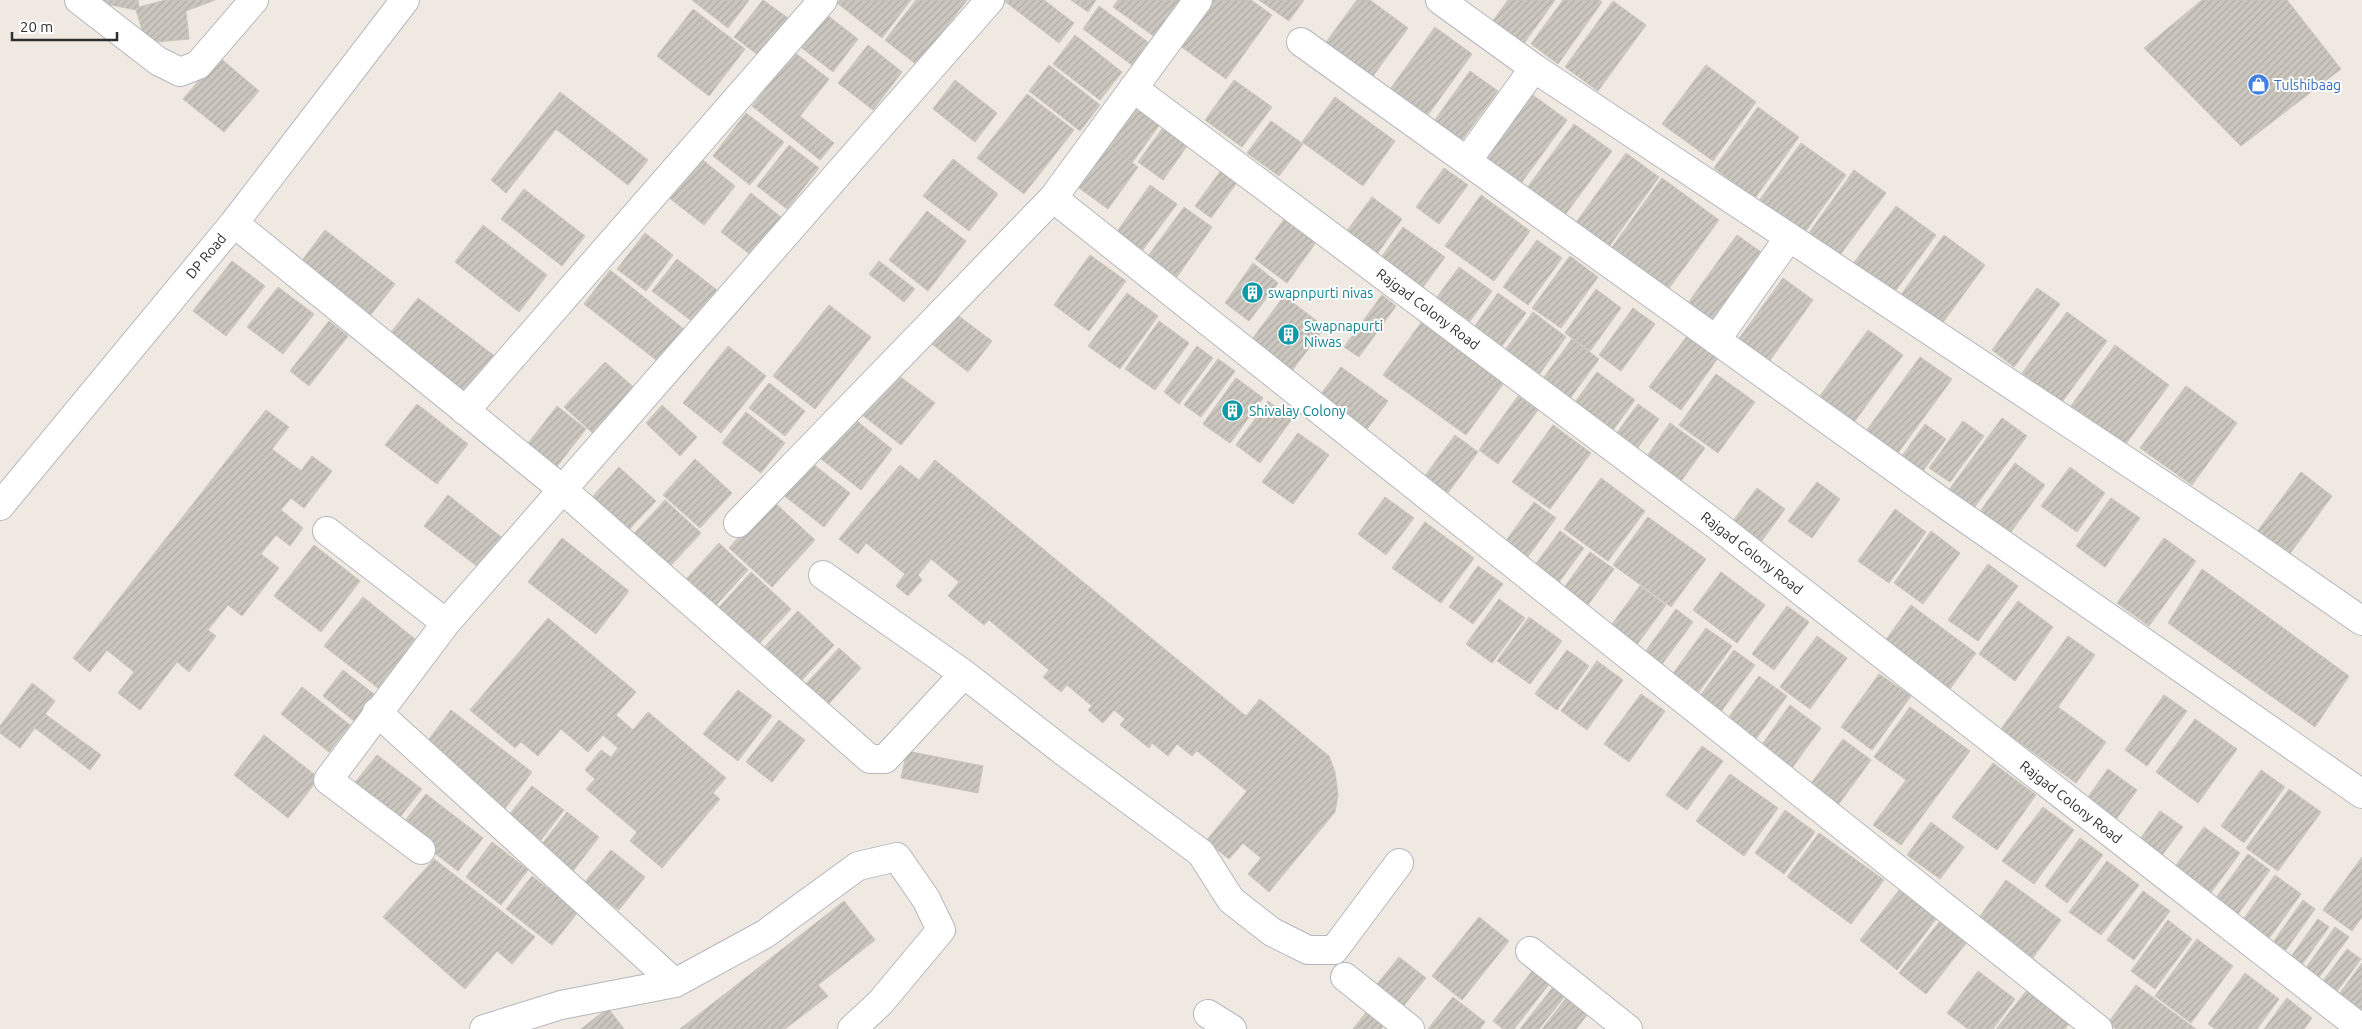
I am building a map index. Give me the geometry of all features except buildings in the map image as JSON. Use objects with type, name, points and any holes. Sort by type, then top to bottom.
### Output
[{"type":"street","points":[[79,0],[158,61],[180,72],[198,65],[254,0]]},
{"type":"street","name":"DP Road","points":[[0,506],[234,223],[405,0]]},
{"type":"street","points":[[465,411],[823,0]]},
{"type":"street","points":[[421,850],[328,780],[446,623],[990,0]]},
{"type":"street","points":[[738,523],[1052,198],[1198,0]]},
{"type":"street","points":[[1440,0],[1534,68],[1788,239],[2241,537],[2362,620]]},
{"type":"street","points":[[1301,42],[1942,502],[2362,794]]},
{"type":"street","points":[[1467,161],[1534,68]]},
{"type":"street","name":"Rajgad Colony Road","points":[[1133,88],[1727,533],[2362,1029]]},
{"type":"street","points":[[1052,198],[2098,1029]]},
{"type":"street","points":[[234,223],[562,489],[870,759],[885,760],[964,674]]},
{"type":"street","points":[[1716,340],[1788,239]]},
{"type":"street","points":[[327,531],[446,623]]},
{"type":"street","points":[[823,575],[964,674],[1201,854],[1230,900],[1272,932],[1308,950],[1334,950],[1399,863]]},
{"type":"street","points":[[378,712],[675,983]]},
{"type":"street","points":[[484,1029],[561,1005],[675,983],[766,934],[858,866],[897,857],[926,899],[941,930],[880,1003],[852,1029]]},
{"type":"street","points":[[1530,950],[1628,1029]]},
{"type":"street","points":[[1345,977],[1410,1029]]},
{"type":"street","points":[[1208,1014],[1232,1029]]},
{"type":"place","name":"Tulshibaag","points":[[2258,85]]},
{"type":"place","name":"swapnpurti nivas","points":[[1252,293]]},
{"type":"place","name":"Swapnapurti Niwas","points":[[1288,334]]},
{"type":"place","name":"Shivalay Colony","points":[[1233,411]]}]
